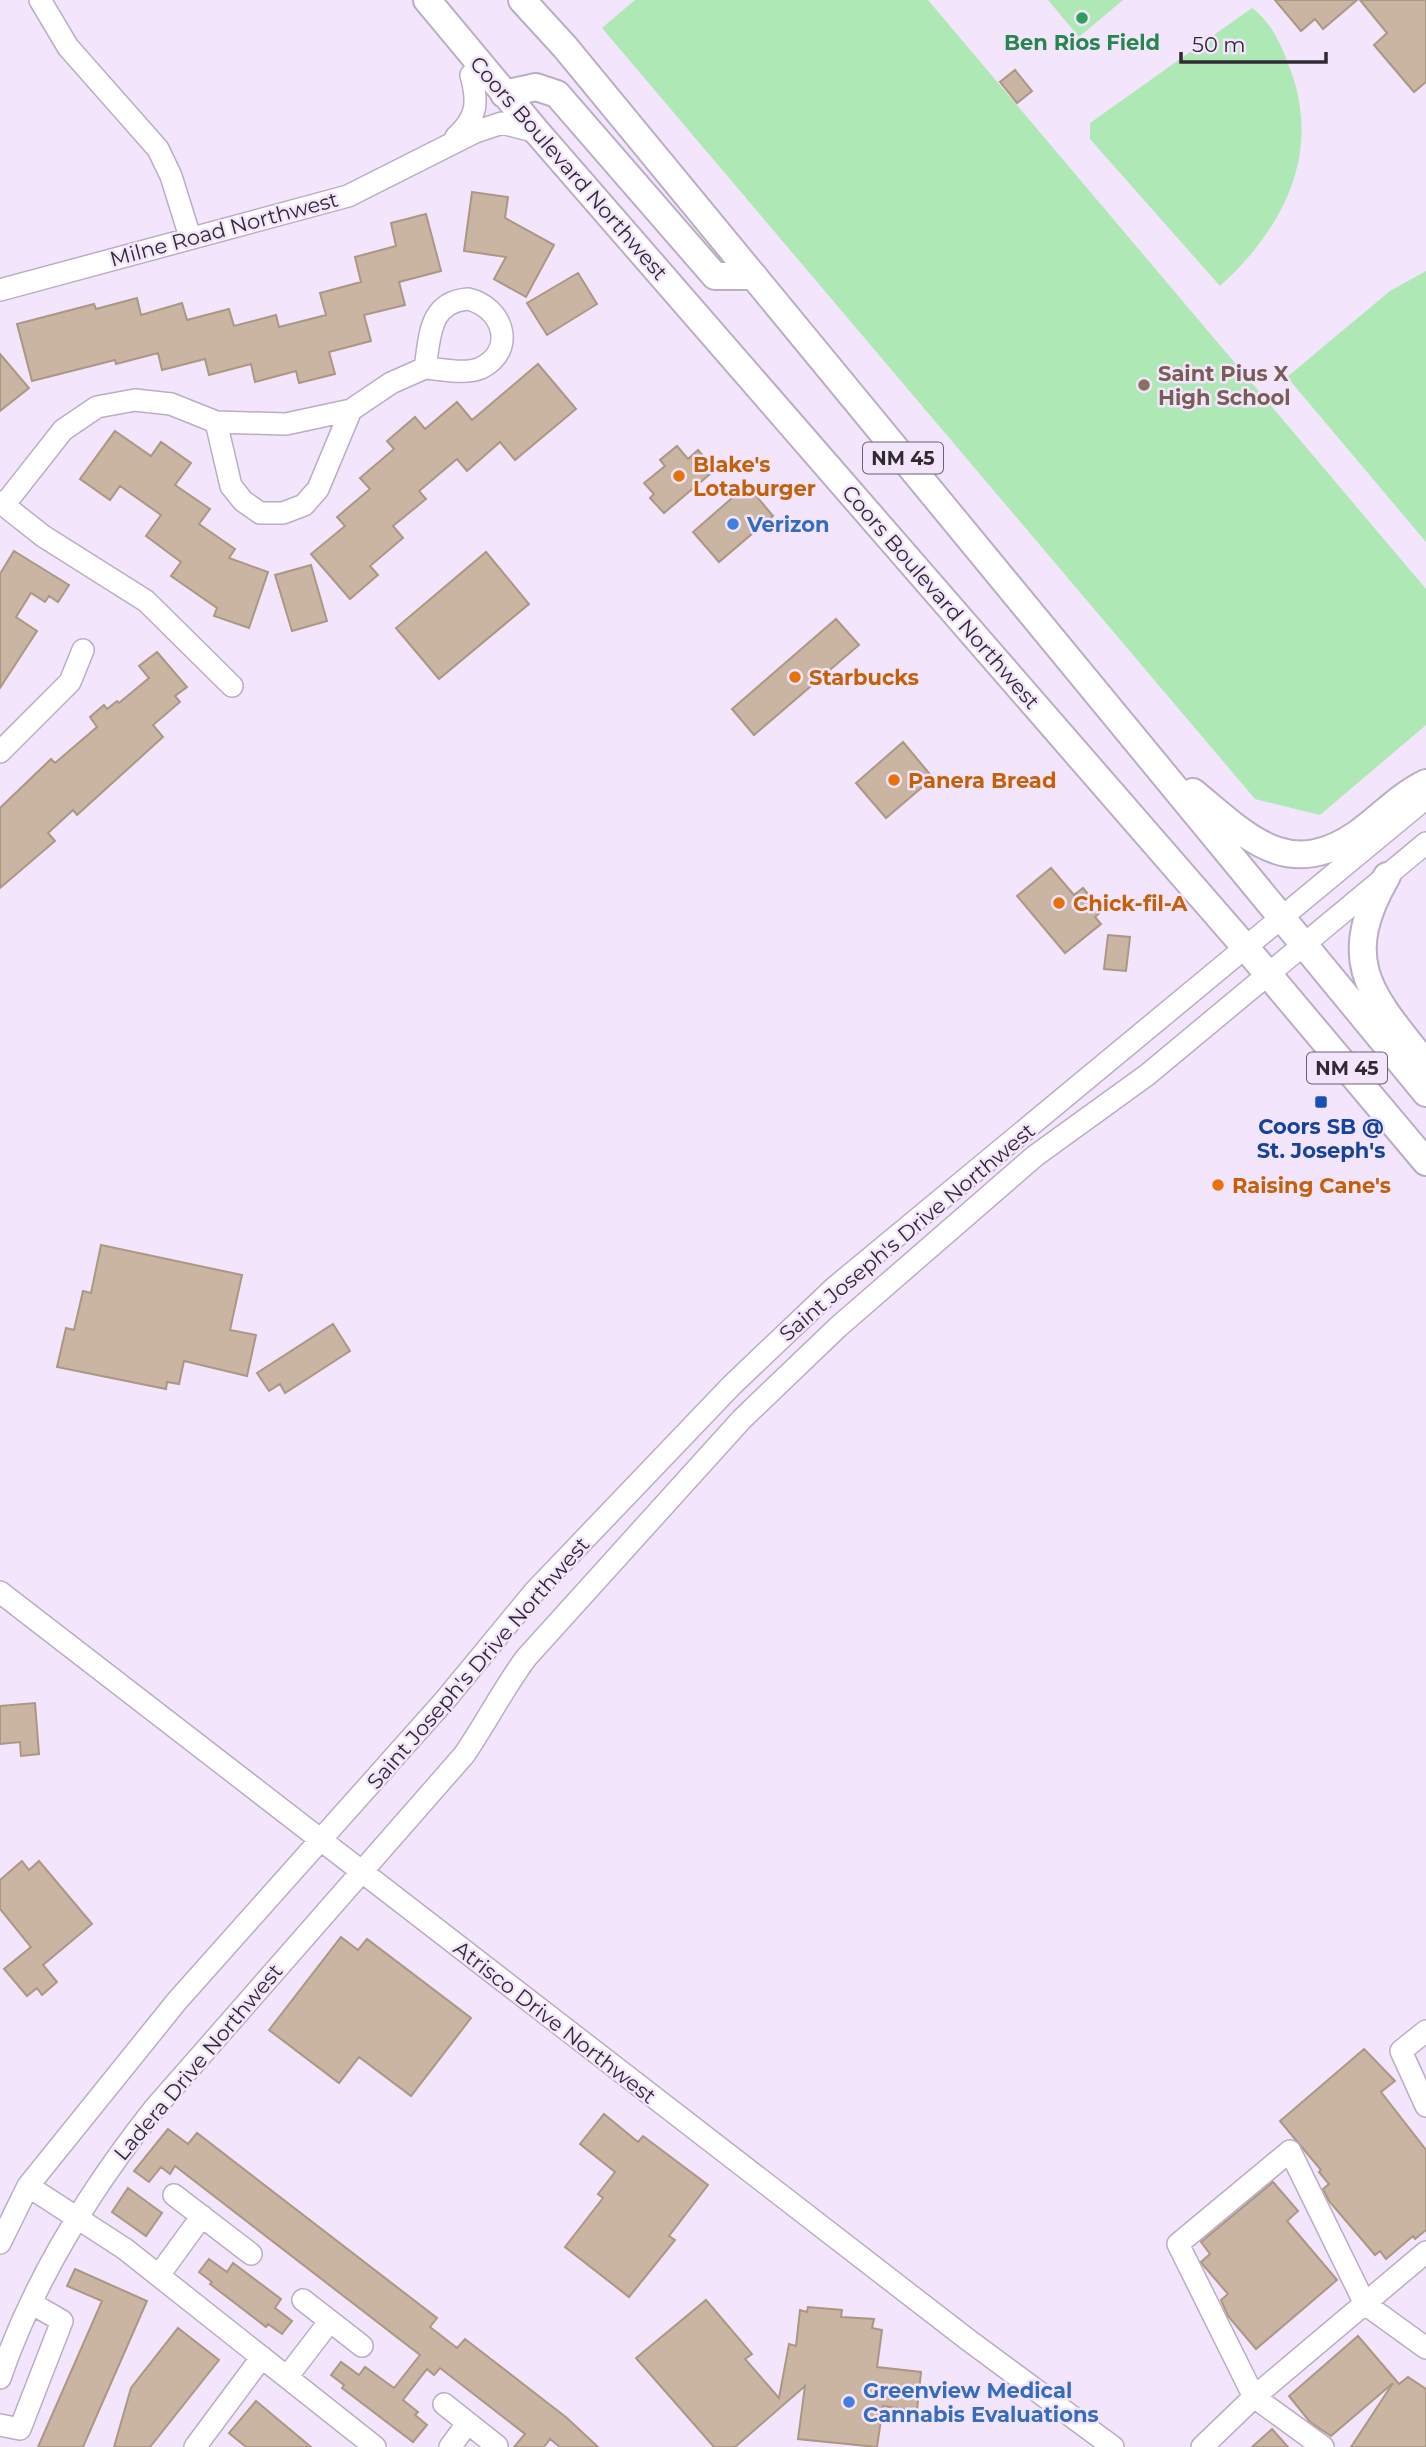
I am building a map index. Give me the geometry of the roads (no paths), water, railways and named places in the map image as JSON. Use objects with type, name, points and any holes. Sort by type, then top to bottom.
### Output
[{"type":"main road","points":[[408,0],[471,75]]},
{"type":"main road","name":"Coors Boulevard Northwest","points":[[427,0],[504,94],[1246,948],[1426,1162]]},
{"type":"main road","name":"NM 45","points":[[522,0],[565,47],[1426,1093]]},
{"type":"main road","points":[[504,94],[536,87],[557,94],[715,276],[754,276]]},
{"type":"main road","points":[[1150,757],[1246,836],[1287,856],[1325,852],[1356,834],[1408,792],[1426,783]]},
{"type":"main road","points":[[1387,876],[1370,906],[1361,943],[1363,966],[1375,998],[1426,1064]]},
{"type":"street","points":[[40,0],[68,47],[158,149],[172,176],[190,237]]},
{"type":"street","name":"Milne Road Northwest","points":[[442,150],[468,126],[474,116],[477,97],[471,75]]},
{"type":"street","name":"Milne Road Northwest","points":[[0,290],[348,196],[475,132],[502,123],[537,132]]},
{"type":"street","points":[[232,686],[146,601],[43,536],[2,503],[63,430],[97,407],[135,400],[171,404],[216,422],[286,424],[351,410],[391,383],[425,368]]},
{"type":"street","points":[[216,422],[231,486],[243,501],[260,513],[283,513],[304,505],[318,489],[351,410]]},
{"type":"street","points":[[0,752],[70,682],[83,650]]},
{"type":"street","name":"Saint Joseph's Drive Northwest","points":[[322,1839],[446,1699],[535,1591],[732,1384],[834,1288],[1426,798]]},
{"type":"street","name":"Saint Joseph's Drive Northwest","points":[[361,1872],[464,1755],[484,1726],[505,1685],[552,1628],[742,1419],[855,1312],[1035,1156],[1147,1075],[1426,843]]},
{"type":"street","points":[[834,1288],[855,1312]]},
{"type":"street","name":"Atrisco Drive Northwest","points":[[0,1592],[967,2339],[1114,2447]]},
{"type":"street","points":[[0,2243],[28,2186],[78,2121],[177,2001],[322,1839]]},
{"type":"street","name":"Ladera Drive Northwest","points":[[0,2378],[31,2302],[76,2218],[115,2158],[154,2109],[361,1872]]},
{"type":"street","points":[[1426,2031],[1401,2051],[1426,2106]]},
{"type":"street","points":[[1323,2447],[1254,2397],[1178,2244],[1290,2151],[1365,2304],[1426,2348]]},
{"type":"street","points":[[28,2186],[159,2275],[375,2447]]},
{"type":"street","points":[[174,2195],[251,2253]]},
{"type":"street","points":[[159,2275],[202,2216]]},
{"type":"street","points":[[1202,2447],[1254,2397],[1426,2252]]},
{"type":"street","points":[[303,2300],[362,2346]]},
{"type":"street","points":[[0,2426],[20,2429],[62,2321],[31,2302]]},
{"type":"street","points":[[287,2377],[330,2321]]},
{"type":"street","points":[[199,2445],[262,2357]]},
{"type":"street","points":[[444,2404],[497,2446]]},
{"type":"street","points":[[450,2447],[467,2424]]},
{"type":"place","name":"Ben Rios Field","points":[[1082,18]]},
{"type":"place","name":"Saint Pius X High School","points":[[1144,385]]},
{"type":"place","name":"Blake's Lotaburger","points":[[679,476]]},
{"type":"place","name":"Verizon","points":[[733,524]]},
{"type":"place","name":"Starbucks","points":[[795,677]]},
{"type":"place","name":"Panera Bread","points":[[894,780]]},
{"type":"place","name":"Chick-fil-A","points":[[1059,903]]},
{"type":"place","name":"Coors SB @ St. Joseph's","points":[[1321,1102]]},
{"type":"place","name":"Raising Cane's","points":[[1218,1185]]},
{"type":"place","name":"Greenview Medical Cannabis Evaluations","points":[[849,2402]]}]
